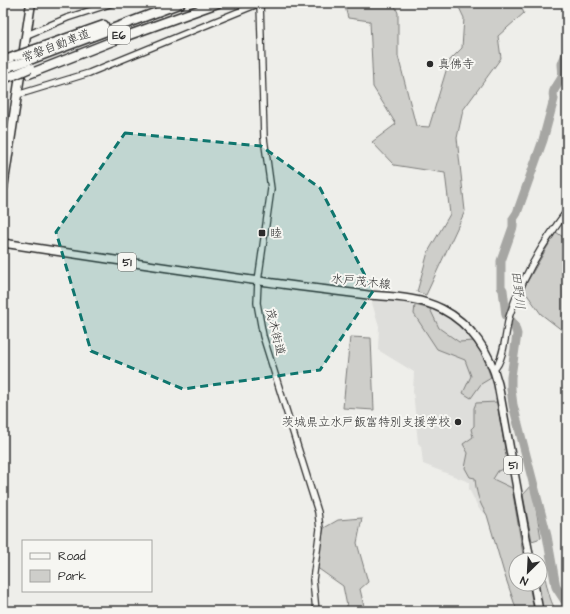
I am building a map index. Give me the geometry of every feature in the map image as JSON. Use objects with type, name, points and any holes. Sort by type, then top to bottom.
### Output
[{"type":"highway","points":[[3,188],[31,3]]},
{"type":"highway","points":[[3,61],[15,61],[33,50],[168,3]]},
{"type":"highway","name":"常磐自動車道","points":[[3,70],[15,61],[32,59],[181,3]]},
{"type":"highway","name":"常磐自動車道","points":[[30,71],[159,19],[208,3]]},
{"type":"highway","points":[[3,84],[13,77],[218,3]]},
{"type":"highway","name":"常磐自動車道","points":[[3,79],[13,77]]},
{"type":"main road","name":"水戸茂木線","points":[[3,243],[258,281],[412,299],[434,305],[453,316],[470,330],[484,348],[494,370],[498,384],[529,552]]},
{"type":"main road","points":[[535,592],[539,611]]},
{"type":"street","points":[[27,35],[67,18],[113,3]]},
{"type":"street","points":[[17,95],[89,73],[260,3]]},
{"type":"street","name":"茂木街道","points":[[260,3],[264,138],[271,189],[258,281],[257,303],[263,336],[318,512],[320,529],[313,580],[316,611]]},
{"type":"street","points":[[494,370],[498,366],[507,326],[516,298],[528,273],[553,230],[567,211]]},
{"type":"highlighted area","points":[[125,133],[261,146],[320,188],[373,291],[320,370],[183,389],[91,351],[56,232]]},
{"type":"shaded area","name":"茨城県立水戸飯富特別支援学校","points":[[373,300],[405,303],[430,309],[441,314],[459,326],[473,341],[483,355],[488,365],[495,389],[512,488],[510,493],[487,515],[479,509],[469,489],[469,482],[423,464],[421,446],[418,443],[413,391],[414,372],[378,350],[379,326],[372,303]]},
{"type":"green space","points":[[344,3],[394,3],[398,13],[398,56],[416,126],[429,127],[449,61],[462,48],[464,18],[457,3],[519,3],[524,13],[498,36],[501,58],[463,110],[457,138],[465,211],[426,295],[417,292],[428,252],[450,214],[445,173],[394,165],[372,142],[396,124],[373,87],[370,21],[348,18]]},
{"type":"green space","points":[[556,232],[567,240],[567,334],[541,314],[523,289]]},
{"type":"green space","points":[[415,305],[430,309],[439,328],[459,342],[473,341],[483,355],[491,378],[481,384],[471,398],[463,393],[471,376],[465,360],[437,349],[414,314]]},
{"type":"green space","points":[[350,337],[371,338],[374,410],[343,408]]},
{"type":"green space","points":[[497,402],[508,467],[498,471],[493,479],[512,488],[523,552],[508,552],[508,585],[487,515],[478,497],[475,478],[470,477],[465,468],[468,453],[463,444],[473,437],[471,429],[474,426],[474,408],[476,403]]},
{"type":"green space","points":[[532,485],[541,538],[532,541],[523,495]]},
{"type":"green space","points":[[362,518],[357,543],[368,582],[360,589],[365,611],[348,611],[343,586],[316,567],[324,528],[338,520]]},
{"type":"green space","points":[[548,589],[556,611],[542,611],[538,592],[548,592]]},
{"type":"green space","points":[[510,592],[530,592],[534,611],[517,611]]},
{"type":"waterway","name":"田野川","points":[[567,51],[562,64],[562,77],[553,93],[554,99],[543,140],[517,213],[513,219],[513,227],[501,261],[501,287],[503,290],[506,315],[514,324],[517,334],[511,377],[513,405],[547,536],[556,587],[567,604]]},
{"type":"place","name":"真佛寺","points":[[430,64]]},
{"type":"place","name":"睦","points":[[262,233]]},
{"type":"place","name":"茨城県立水戸飯富特別支援学校","points":[[458,422]]}]
